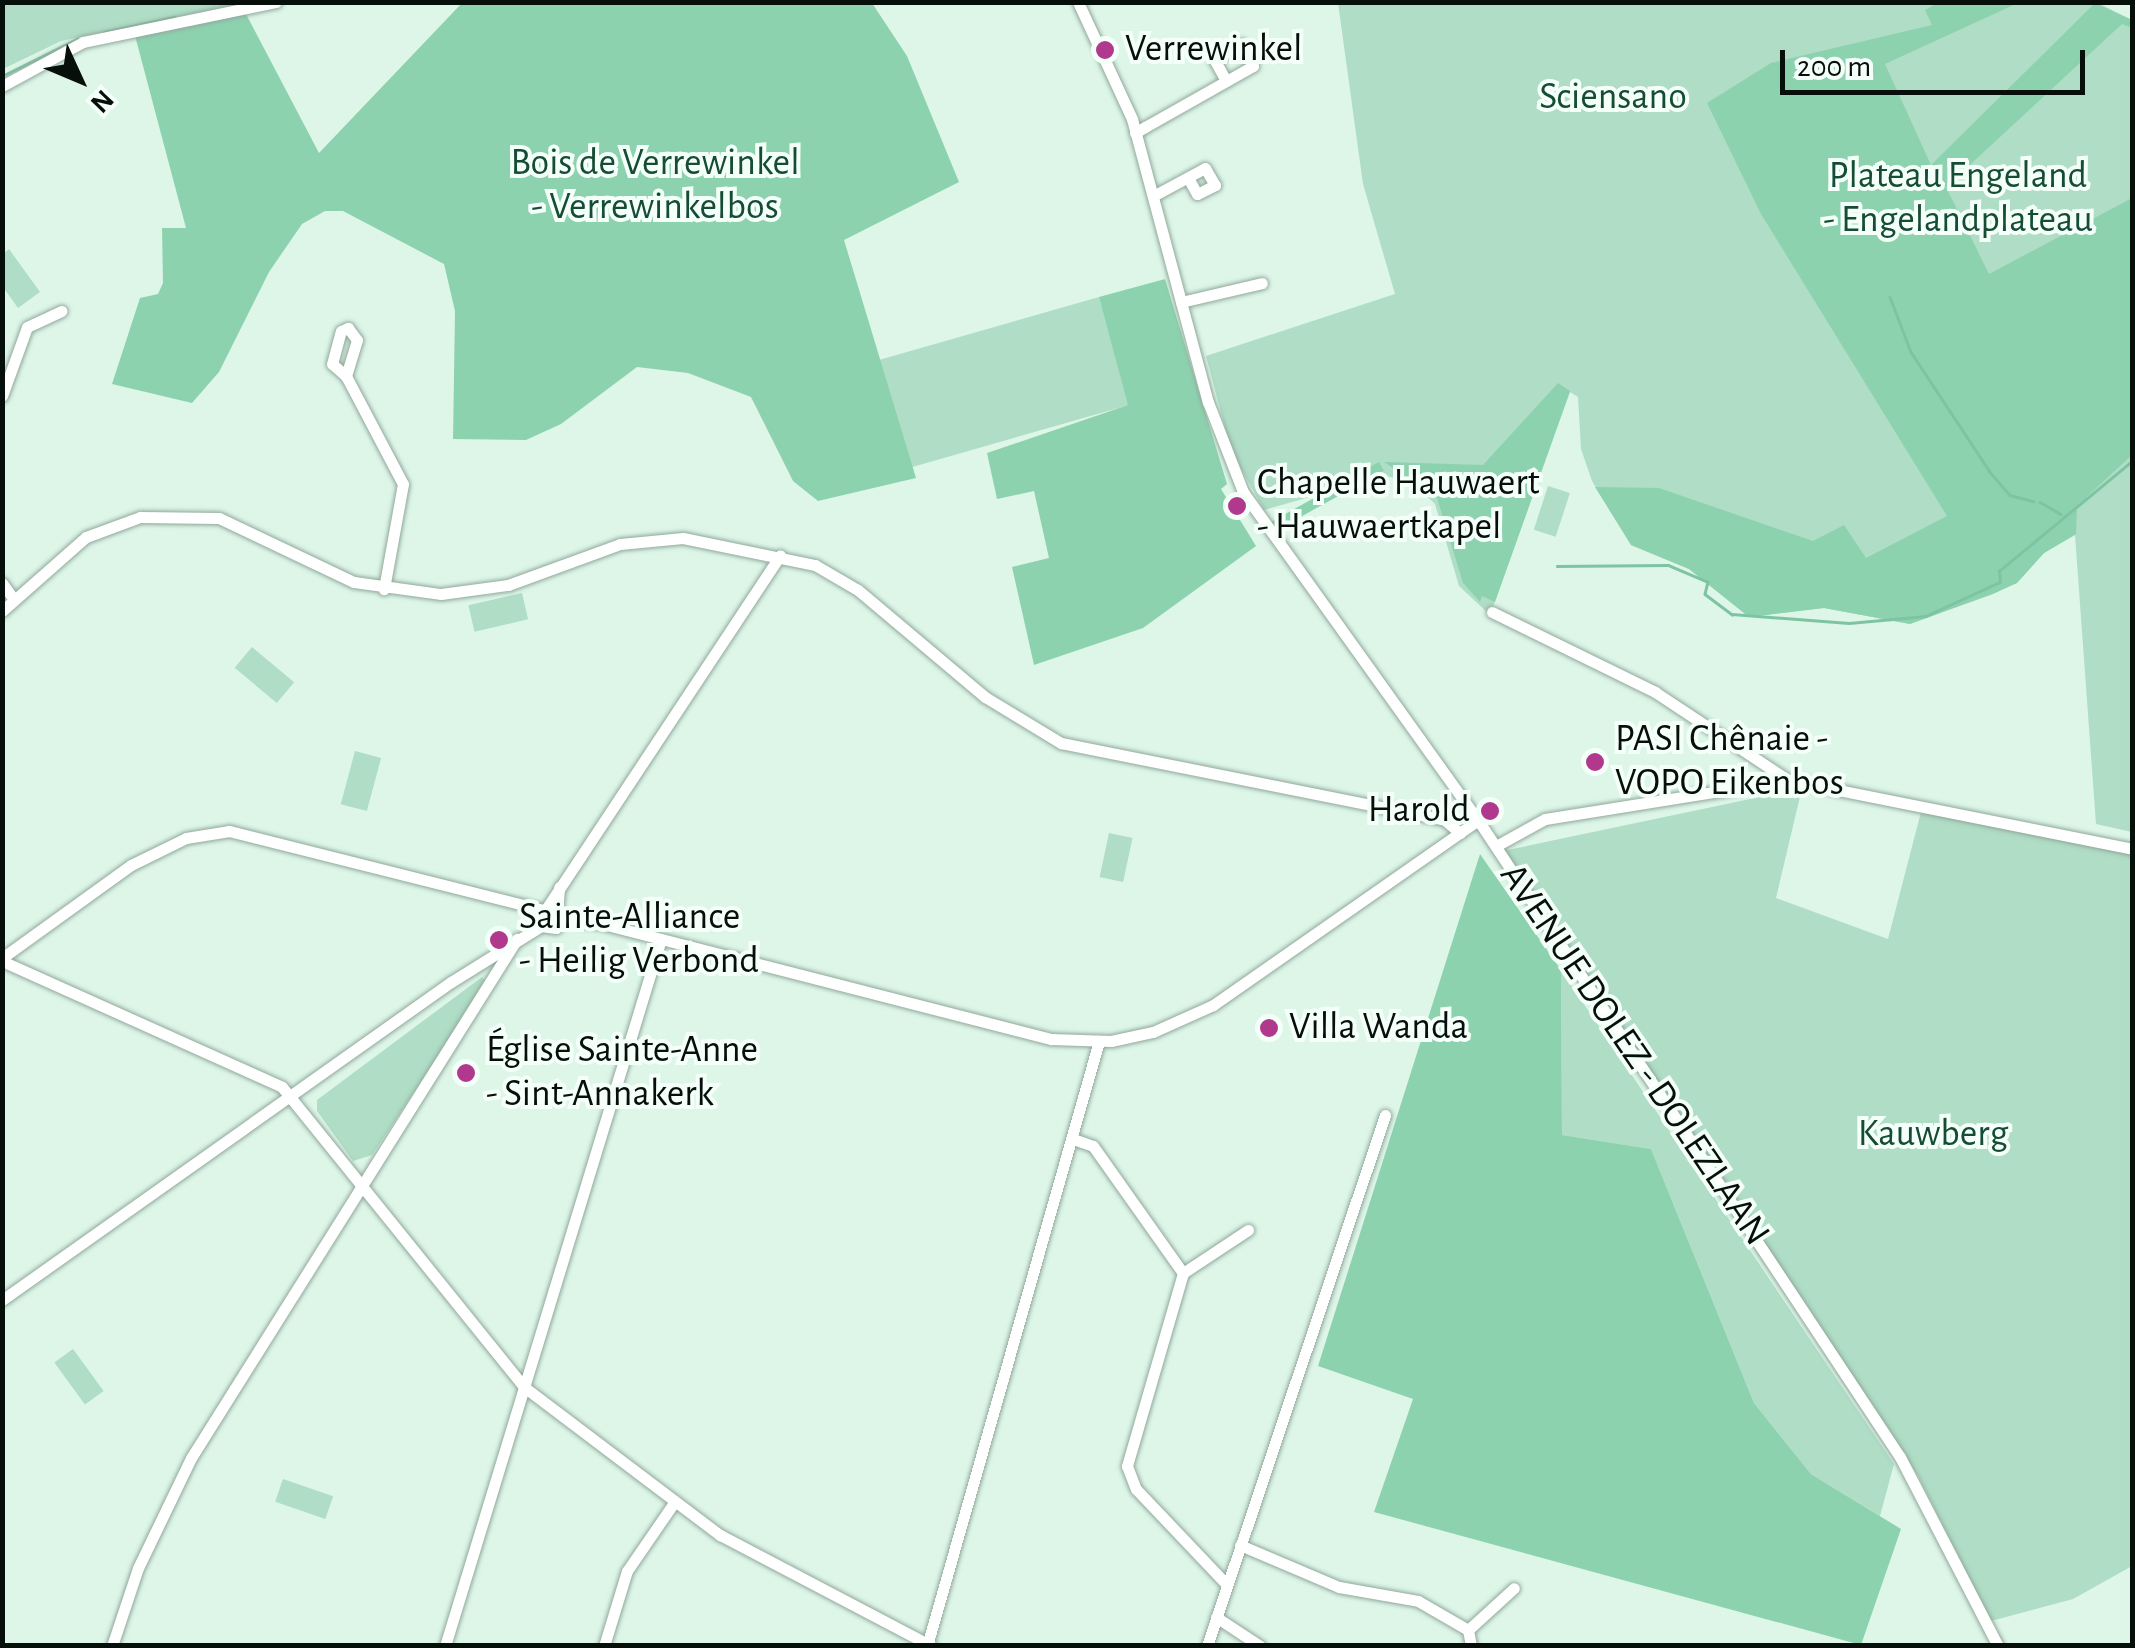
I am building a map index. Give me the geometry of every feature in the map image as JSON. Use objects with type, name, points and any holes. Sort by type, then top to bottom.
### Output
[{"type":"street","points":[[2,86],[83,42],[276,2]]},
{"type":"street","name":"AVENUE DOLEZ - DOLEZLAAN","points":[[1080,3],[1136,132],[1222,445],[1243,492],[1496,846],[1918,1485],[1998,1646]]},
{"type":"street","points":[[1136,132],[1226,81]]},
{"type":"street","points":[[1153,196],[1188,178]]},
{"type":"street","points":[[1182,302],[1262,283]]},
{"type":"street","points":[[2,396],[28,328],[60,311]]},
{"type":"street","points":[[346,376],[403,484],[384,589]]},
{"type":"street","points":[[2,611],[86,537],[140,517],[183,513],[219,518],[354,582],[441,594],[508,585],[620,544],[683,538],[815,565],[858,590],[985,697],[1061,743],[1445,820],[1460,833]]},
{"type":"street","points":[[2,1300],[548,916],[559,886],[780,555]]},
{"type":"street","points":[[2,583],[14,598]]},
{"type":"street","points":[[1492,612],[1655,692],[1788,780]]},
{"type":"street","points":[[1496,846],[1545,819],[1788,780],[2132,849]]},
{"type":"street","points":[[1099,1042],[929,1645],[789,1576],[673,1504],[524,1387],[291,1096],[2,959],[130,864],[186,838],[229,831],[520,901],[548,916],[661,938],[1051,1039],[1099,1042],[1153,1032],[1212,1005],[1478,820]]},
{"type":"street","points":[[444,1646],[661,938]]},
{"type":"street","points":[[112,1646],[138,1568],[191,1458],[517,939]]},
{"type":"street","points":[[1207,1646],[1386,1115]]},
{"type":"street","points":[[1073,1140],[1093,1146],[1183,1274]]},
{"type":"street","points":[[1226,1584],[1136,1489],[1127,1466],[1183,1274],[1248,1230]]},
{"type":"street","points":[[604,1646],[626,1571],[673,1504]]},
{"type":"street","points":[[1240,1545],[1339,1588],[1418,1601],[1468,1630],[1471,1646]]},
{"type":"street","points":[[1468,1630],[1514,1588]]},
{"type":"street","points":[[1216,1617],[1260,1646]]},
{"type":"green space","points":[[3,3],[246,3],[61,41],[3,69]]},
{"type":"green space","name":"Bois de Verrewinkel - Verrewinkelbos","points":[[462,3],[872,3],[907,56],[959,182],[844,240],[916,478],[818,501],[793,481],[751,397],[688,373],[637,367],[561,424],[526,440],[453,439],[455,311],[444,264],[343,211],[325,211],[302,224],[269,272],[219,372],[192,403],[112,384],[140,298],[158,294],[163,283],[162,228],[186,228],[134,32],[246,14],[319,153]]},
{"type":"green space","name":"Plateau Engeland - Engelandplateau","points":[[1338,3],[2098,3],[2132,20],[2132,832],[2096,824],[2075,535],[2044,553],[2017,583],[1910,624],[1824,608],[1749,617],[1689,569],[1631,545],[1592,481],[1581,449],[1578,397],[1570,392],[1490,615],[1459,586],[1435,504],[1410,480],[1384,476],[1264,510],[1231,450],[1206,356],[1395,294],[1363,184]]},
{"type":"green space","points":[[1938,3],[2018,3],[1885,64],[1931,165],[2095,3],[2132,20],[2132,28],[2122,24],[1946,187],[1989,274],[2132,198],[2132,455],[2077,506],[2076,534],[2044,553],[2017,583],[1993,594],[1910,624],[1824,608],[1749,617],[1689,569],[1631,545],[1595,487],[1659,488],[1813,541],[1844,525],[1866,558],[1947,516],[1761,214],[1707,103],[1771,63],[1932,25],[1925,10]]},
{"type":"green space","points":[[9,249],[40,292],[18,308],[3,287],[3,254]]},
{"type":"green space","points":[[1165,279],[1227,484],[1221,489],[1256,546],[1143,628],[1034,665],[1012,567],[1049,558],[1034,491],[997,499],[987,453],[1128,405],[1099,297]]},
{"type":"green space","points":[[1099,297],[1130,405],[911,468],[880,360]]},
{"type":"green space","points":[[1558,383],[1570,391],[1495,602],[1482,596],[1480,602],[1463,583],[1437,498],[1384,462],[1483,465]]},
{"type":"green space","points":[[1379,462],[1384,471],[1270,534],[1265,525]]},
{"type":"green space","points":[[1548,486],[1570,493],[1556,537],[1534,530]]},
{"type":"green space","points":[[522,593],[528,619],[474,632],[468,605]]},
{"type":"green space","points":[[252,647],[294,682],[277,703],[235,668]]},
{"type":"green space","points":[[355,751],[381,758],[367,811],[341,804]]},
{"type":"green space","name":"Kauwberg","points":[[1802,788],[1776,898],[1888,939],[1921,812],[2132,854],[2132,1566],[2073,1599],[1991,1621],[1918,1476],[1503,851]]},
{"type":"green space","points":[[1109,833],[1132,838],[1123,882],[1100,877]]},
{"type":"green space","points":[[1480,854],[1561,970],[1562,1135],[1651,1149],[1754,1403],[1811,1474],[1901,1529],[1861,1645],[1374,1512],[1413,1399],[1318,1366]]},
{"type":"green space","points":[[1561,970],[1894,1464],[1880,1516],[1811,1474],[1754,1403],[1651,1149],[1562,1135]]},
{"type":"green space","points":[[482,977],[487,982],[372,1155],[353,1161],[317,1111],[317,1100]]},
{"type":"green space","points":[[73,1349],[104,1391],[85,1405],[54,1363]]},
{"type":"green space","points":[[283,1479],[333,1496],[325,1519],[275,1502]]},
{"type":"waterway","points":[[104,32],[174,17]]},
{"type":"waterway","points":[[2,76],[77,39]]},
{"type":"waterway","points":[[1890,297],[1911,352],[1990,472],[2010,495],[2033,501]]},
{"type":"waterway","points":[[1557,566],[1668,565],[1708,582],[1705,594],[1732,614],[1849,623],[1926,616],[2000,582],[1999,571],[2132,461]]},
{"type":"waterway","points":[[2040,502],[2061,514]]},
{"type":"place","name":"Verrewinkel","points":[[1105,50]]},
{"type":"place","name":"Chapelle Hauwaert - Hauwaertkapel","points":[[1237,506]]},
{"type":"place","name":"PASI Chênaie - VOPO Eikenbos","points":[[1595,762]]},
{"type":"place","name":"Harold","points":[[1490,811]]},
{"type":"place","name":"Sainte-Alliance - Heilig Verbond","points":[[499,940]]},
{"type":"place","name":"Villa Wanda","points":[[1269,1028]]},
{"type":"place","name":"Église Sainte-Anne - Sint-Annakerk","points":[[466,1073]]},
{"type":"park label","name":"Sciensano","points":[[1613,98]]}]
